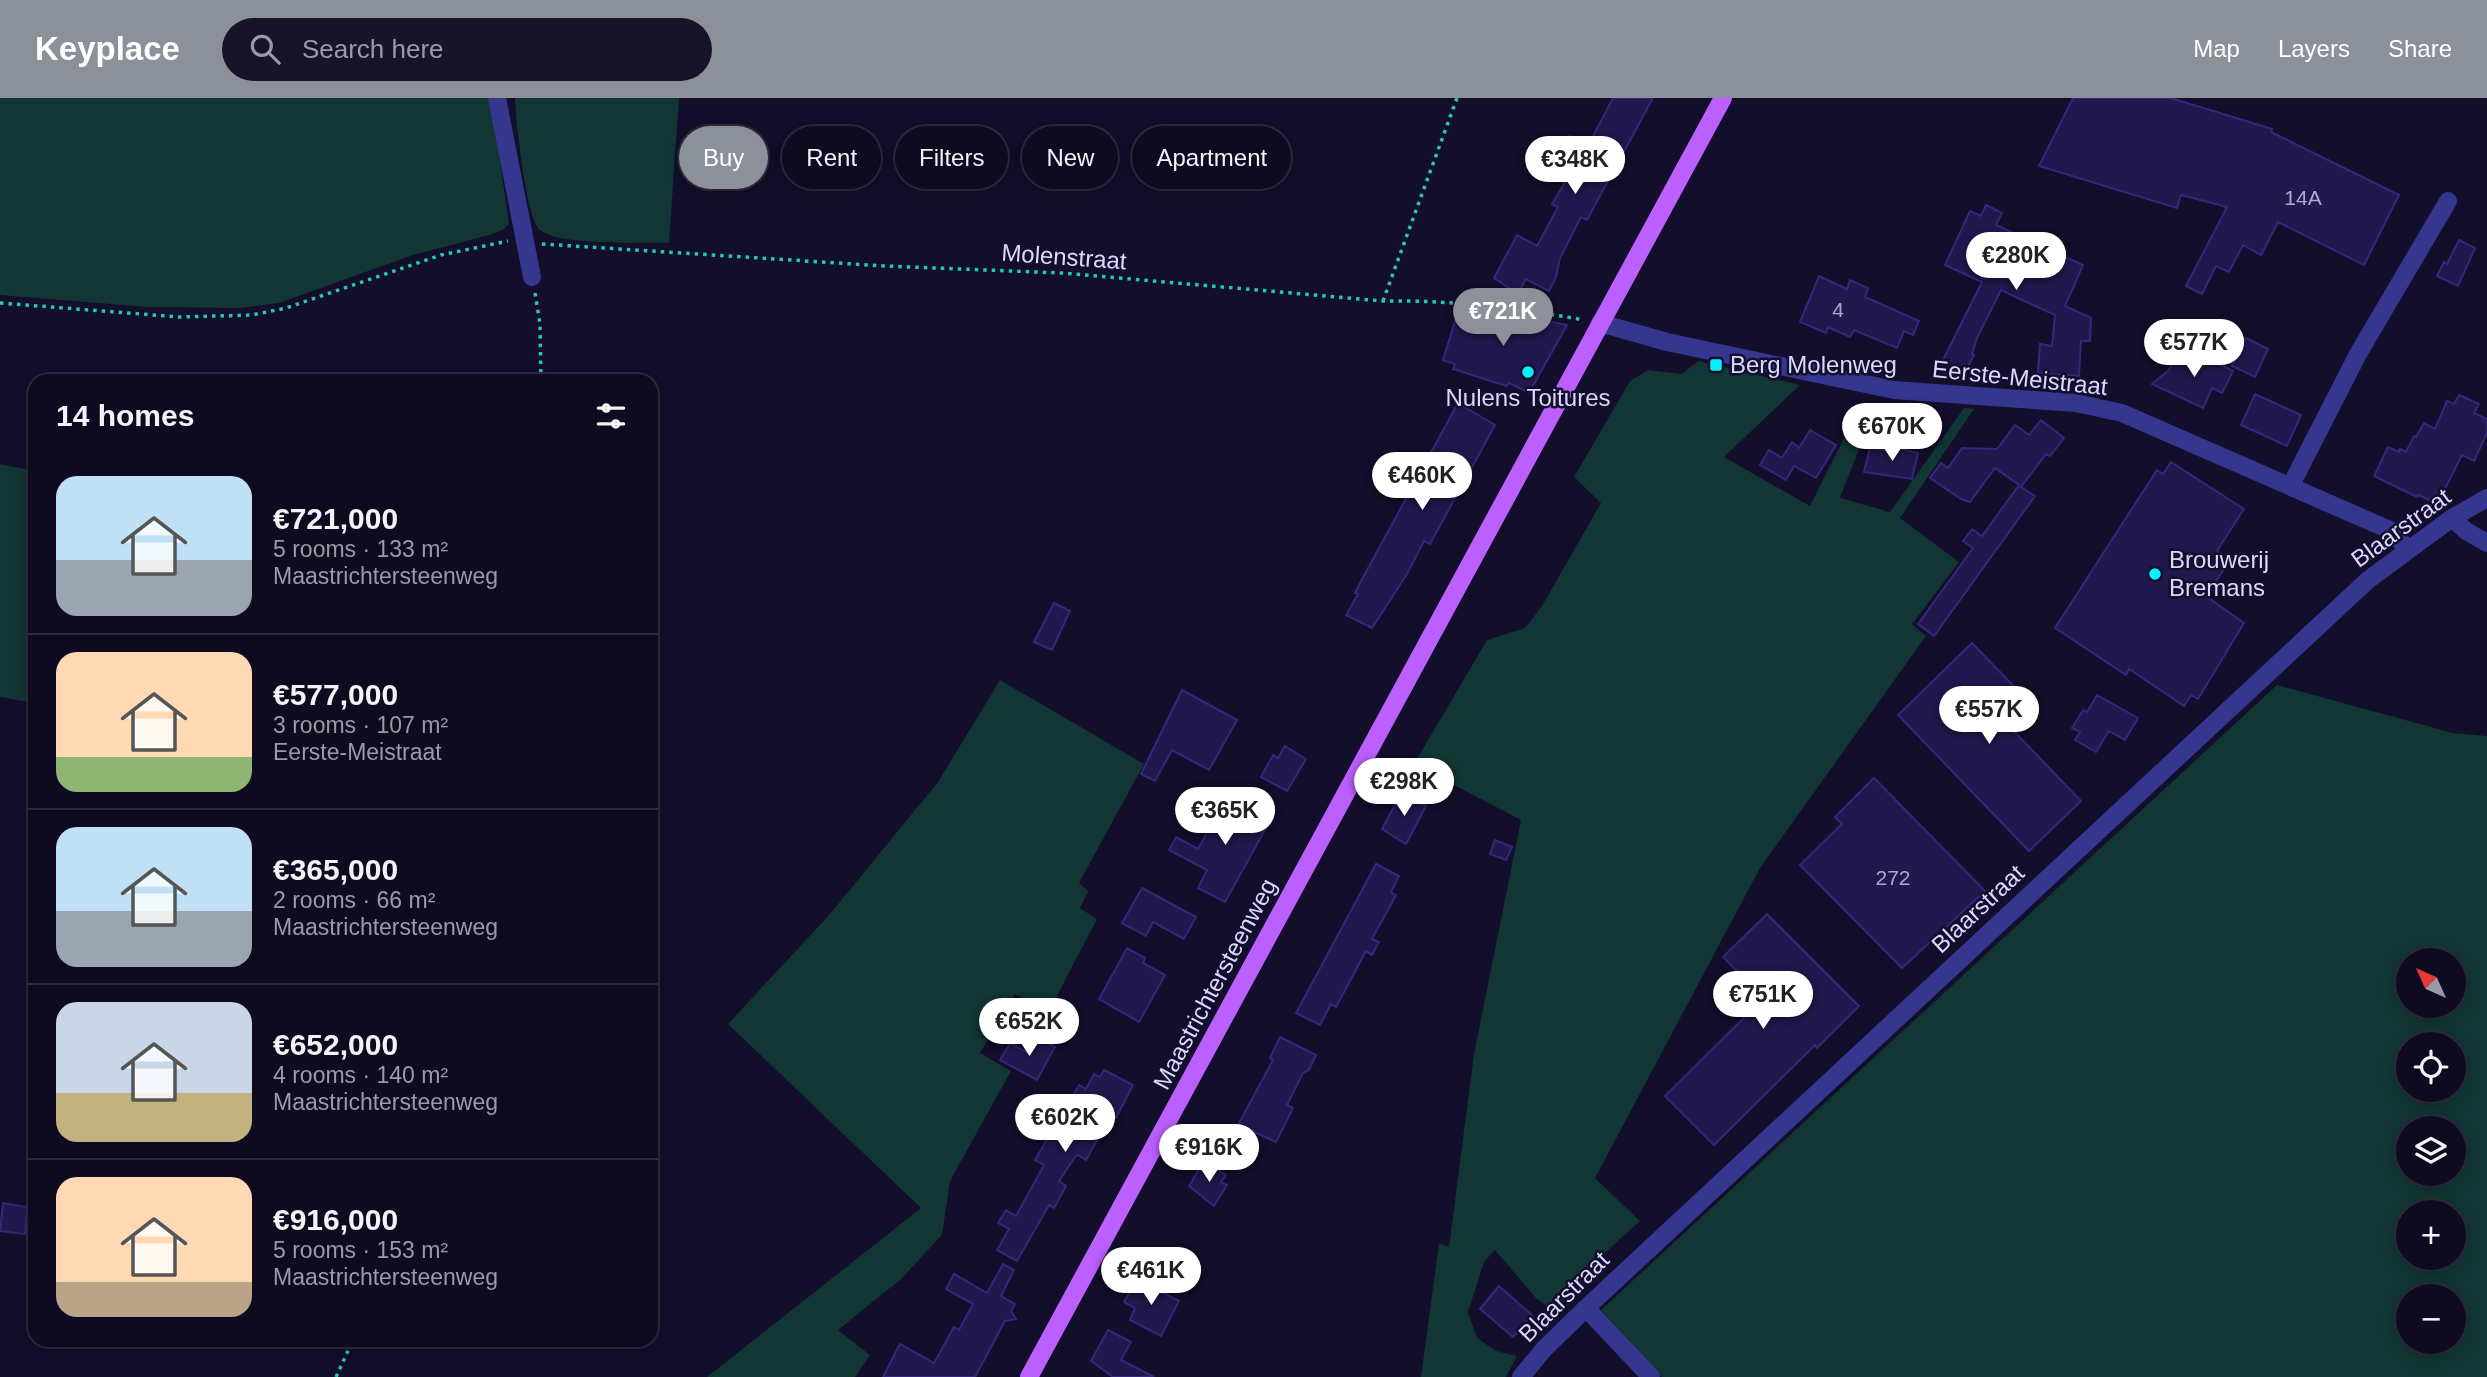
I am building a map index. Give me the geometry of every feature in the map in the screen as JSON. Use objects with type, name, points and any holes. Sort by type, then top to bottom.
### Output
[{"type":"main road","name":"Maastrichtersteenweg","points":[[1029,1377],[1723,98]]},
{"type":"street","points":[[497,98],[532,277]]},
{"type":"street","points":[[2291,485],[2358,354],[2448,201]]},
{"type":"street","name":"Eerste-Meistraat","points":[[1600,323],[1667,342],[1894,390],[2076,403],[2122,413],[2392,531],[2408,550]]},
{"type":"street","name":"Blaarstraat","points":[[1521,1377],[1544,1349],[1586,1308],[2368,580],[2452,518],[2487,498]]},
{"type":"street","points":[[2452,518],[2466,531],[2487,543]]},
{"type":"street","points":[[1586,1308],[1651,1377]]},
{"type":"path","points":[[1383,301],[1457,98]]},
{"type":"path","name":"Molenstraat","points":[[0,303],[179,317],[252,315],[286,308],[441,255],[524,240],[884,267],[1062,273],[1383,301],[1425,300],[1515,307],[1600,323]]},
{"type":"path","points":[[532,277],[540,324],[541,374]]},
{"type":"path","points":[[335,1377],[350,1347]]},
{"type":"green space","points":[[0,98],[491,98],[509,224],[493,234],[413,255],[279,303],[240,308],[147,307],[0,295]]},
{"type":"green space","points":[[515,98],[679,98],[669,243],[582,241],[565,239],[540,230],[530,208],[526,189]]},
{"type":"green space","points":[[1698,361],[1800,385],[1724,457],[1810,506],[1848,430],[1864,436],[1840,498],[1890,512],[1964,408],[1974,409],[1900,518],[1959,562],[1912,624],[1926,636],[1760,868],[1595,1178],[1640,1221],[1601,1258],[1576,1298],[1554,1312],[1535,1297],[1495,1250],[1484,1262],[1468,1312],[1477,1338],[1496,1351],[1517,1356],[1506,1377],[1421,1377],[1439,1243],[1449,1247],[1474,1054],[1521,820],[1414,764],[1487,640],[1525,628],[1542,606],[1601,503],[1574,477],[1630,381],[1648,370],[1682,374]]},
{"type":"green space","points":[[0,464],[28,470],[28,702],[0,697]]},
{"type":"green space","points":[[1000,680],[1144,764],[1079,883],[1088,891],[1080,908],[1097,919],[1048,1013],[1015,994],[980,1053],[1011,1071],[950,1181],[942,1235],[901,1279],[838,1330],[870,1355],[855,1377],[707,1377],[921,1208],[728,1024],[830,914],[938,782]]},
{"type":"green space","points":[[2277,685],[2453,733],[2487,736],[2487,1377],[1662,1377],[1601,1310]]},
{"type":"building","points":[[1613,98],[1653,98],[1587,220],[1581,217],[1560,258],[1556,277],[1549,291],[1526,279],[1518,294],[1494,278],[1517,235],[1537,246],[1558,207],[1552,204],[1578,161],[1562,151],[1570,136],[1586,145],[1590,142]]},
{"type":"building","points":[[2073,98],[2171,98],[2272,129],[2271,132],[2399,195],[2364,265],[2278,222],[2261,255],[2243,245],[2229,272],[2216,266],[2202,294],[2186,286],[2227,207],[2181,195],[2177,208],[2039,166]]},
{"type":"building","points":[[1986,205],[2002,213],[1996,225],[2083,265],[2065,306],[2091,318],[2090,341],[2081,341],[2079,376],[2038,373],[2040,344],[2052,346],[2055,315],[2001,290],[1977,338],[1972,354],[1974,355],[1967,369],[1964,368],[1958,380],[1938,370],[1982,282],[1945,265],[1970,211],[1981,216]]},
{"type":"building","points":[[2459,240],[2475,248],[2458,286],[2437,276],[2444,262],[2447,264]]},
{"type":"building","points":[[1819,276],[1847,289],[1850,280],[1868,288],[1865,297],[1919,321],[1913,335],[1904,331],[1897,348],[1854,330],[1850,337],[1828,327],[1826,333],[1800,322]]},
{"type":"building","points":[[1470,313],[1527,317],[1567,325],[1529,393],[1509,383],[1507,386],[1453,369],[1455,364],[1443,360],[1456,318],[1468,321]]},
{"type":"building","points":[[2246,338],[2268,349],[2255,377],[2232,366]]},
{"type":"building","points":[[2177,353],[2199,363],[2202,357],[2210,359],[2233,371],[2222,393],[2212,388],[2203,408],[2152,384],[2169,370]]},
{"type":"building","points":[[2255,394],[2301,415],[2287,446],[2241,425]]},
{"type":"building","points":[[2459,395],[2479,404],[2474,413],[2487,419],[2487,433],[2474,461],[2462,455],[2440,499],[2436,498],[2434,502],[2418,495],[2417,497],[2374,476],[2388,447],[2406,452],[2424,423],[2435,429],[2447,401],[2454,404]]},
{"type":"building","points":[[1458,403],[1495,425],[1430,544],[1424,541],[1407,574],[1372,628],[1346,615],[1358,594],[1355,593],[1360,583]]},
{"type":"building","points":[[2041,420],[2064,438],[2050,456],[2046,454],[2021,487],[2035,496],[1934,636],[1918,624],[1973,548],[1963,541],[1972,529],[1982,536],[2019,485],[1995,468],[1970,502],[1930,478],[1941,463],[1948,468],[1962,448],[1997,449],[2015,425],[2029,435]]},
{"type":"building","points":[[1810,430],[1836,445],[1816,478],[1794,466],[1786,480],[1760,465],[1769,450],[1782,458],[1792,442],[1799,448]]},
{"type":"building","points":[[1870,447],[1892,452],[1893,447],[1918,453],[1912,479],[1864,472]]},
{"type":"building","name":"Brouwerij Bremans","points":[[2171,462],[2244,509],[2217,551],[2230,560],[2206,596],[2244,623],[2198,699],[2191,695],[2184,706],[2129,669],[2126,675],[2055,628],[2157,470],[2163,474]]},
{"type":"building","points":[[1054,603],[1070,611],[1052,650],[1034,642]]},
{"type":"building","points":[[1972,643],[2028,701],[2005,722],[2081,801],[2029,851],[1898,715]]},
{"type":"building","points":[[1182,690],[1237,720],[1209,770],[1172,750],[1155,781],[1141,774]]},
{"type":"building","points":[[2097,695],[2138,718],[2125,740],[2109,731],[2096,752],[2075,740],[2080,732],[2072,728],[2083,710],[2087,712]]},
{"type":"building","points":[[1285,746],[1306,759],[1287,791],[1261,777],[1273,755],[1278,758]]},
{"type":"building","points":[[1874,778],[1985,891],[1902,968],[1800,865],[1842,824],[1835,817]]},
{"type":"building","points":[[1402,792],[1426,806],[1406,844],[1382,829]]},
{"type":"building","points":[[1228,795],[1271,819],[1225,902],[1198,888],[1207,870],[1169,850],[1176,837],[1198,849]]},
{"type":"building","points":[[1495,840],[1512,847],[1506,860],[1490,854]]},
{"type":"building","points":[[1376,864],[1399,876],[1391,892],[1396,895],[1372,939],[1379,942],[1372,955],[1366,951],[1336,1007],[1331,1004],[1320,1025],[1296,1013]]},
{"type":"building","points":[[1142,888],[1196,917],[1184,939],[1153,922],[1146,936],[1122,923]]},
{"type":"building","points":[[1767,914],[1859,1006],[1817,1048],[1815,1045],[1714,1145],[1665,1096],[1764,998],[1723,957]]},
{"type":"building","points":[[1127,948],[1145,958],[1143,963],[1165,975],[1139,1022],[1099,999]]},
{"type":"building","points":[[1280,1037],[1316,1055],[1309,1070],[1303,1073],[1287,1105],[1293,1108],[1276,1142],[1238,1125],[1273,1060],[1270,1058]]},
{"type":"building","points":[[1038,1038],[1055,1047],[1037,1080],[1000,1060],[1010,1043],[1030,1054]]},
{"type":"building","points":[[1104,1070],[1133,1085],[1116,1118],[1111,1115],[1086,1160],[1078,1155],[1075,1157],[1059,1181],[1066,1186],[1054,1208],[1049,1205],[1017,1261],[997,1250],[1009,1229],[998,1223],[1006,1210],[1016,1216],[1044,1165],[1035,1160],[1079,1085],[1086,1089],[1094,1074],[1100,1077]]},
{"type":"building","points":[[1208,1163],[1226,1175],[1221,1182],[1227,1185],[1214,1206],[1189,1186],[1199,1169],[1203,1171]]},
{"type":"building","points":[[3,1203],[27,1207],[25,1234],[0,1231]]},
{"type":"building","points":[[1003,1264],[1014,1270],[1001,1296],[1015,1304],[1011,1311],[1016,1319],[1005,1321],[975,1377],[883,1377],[900,1344],[934,1363],[954,1327],[959,1330],[973,1304],[946,1289],[954,1274],[987,1293]]},
{"type":"building","points":[[1137,1279],[1179,1301],[1161,1336],[1130,1320],[1135,1308],[1124,1302]]},
{"type":"building","points":[[1499,1286],[1532,1315],[1513,1337],[1480,1309]]},
{"type":"building","points":[[1108,1330],[1131,1342],[1121,1360],[1154,1377],[1113,1377],[1091,1361]]},
{"type":"place","name":"Berg Molenweg","points":[[1716,365]]},
{"type":"place","name":"Nulens Toitures","points":[[1528,372]]},
{"type":"place","name":"Brouwerij Bremans","points":[[2155,574]]}]
